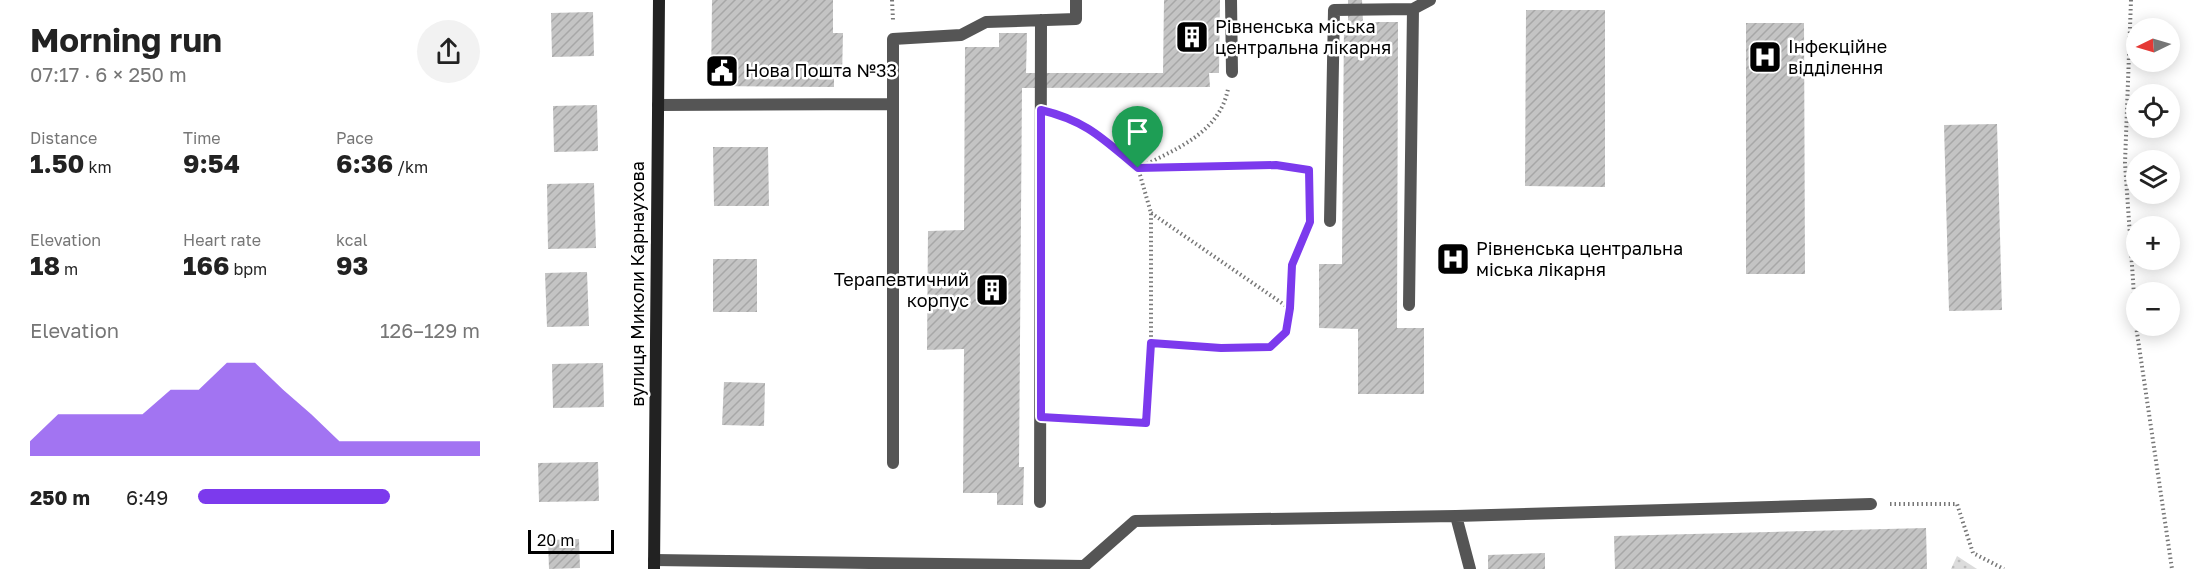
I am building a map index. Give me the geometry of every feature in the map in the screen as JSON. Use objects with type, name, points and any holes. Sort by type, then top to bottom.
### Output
[{"type":"main road","name":"вулиця Миколи Карнаухова","points":[[654,565],[659,0]]},
{"type":"lane","points":[[893,463],[893,39],[962,35],[986,22],[1076,19],[1076,0]]},
{"type":"lane","points":[[1231,0],[1232,72]]},
{"type":"lane","points":[[1330,221],[1334,10],[1413,9],[1430,0]]},
{"type":"lane","points":[[1409,305],[1413,9]]},
{"type":"lane","points":[[1040,502],[1041,20]]},
{"type":"lane","points":[[658,105],[892,104]]},
{"type":"lane","points":[[654,565],[1084,566],[1135,521],[1456,516],[1871,504]]},
{"type":"lane","points":[[1456,516],[1470,569]]},
{"type":"path","points":[[2131,0],[2125,163],[2133,282]]},
{"type":"path","points":[[1138,168],[1198,137],[1225,104],[1232,72]]},
{"type":"path","points":[[1041,110],[1066,116],[1089,128],[1138,168],[1151,213],[1151,343],[1146,423],[1041,417]]},
{"type":"path","points":[[1138,168],[1276,165],[1309,170],[1309,180]]},
{"type":"path","points":[[1151,213],[1290,308]]},
{"type":"path","points":[[1151,343],[1221,348],[1270,347],[1286,332],[1290,308],[1292,265],[1310,222]]},
{"type":"path","points":[[2138,336],[2172,569]]},
{"type":"path","points":[[1871,504],[1957,504],[1973,553],[2004,569]]},
{"type":"shaded area","points":[[1957,556],[1977,569],[1951,569]]},
{"type":"building","points":[[712,0],[833,0],[833,33],[843,33],[842,76],[834,76],[834,87],[711,86]]},
{"type":"building","name":"Терапевтичний корпус","points":[[1164,0],[1220,0],[1219,73],[1209,73],[1210,87],[1022,88],[1019,467],[1024,467],[1023,505],[997,505],[997,493],[963,493],[964,349],[927,350],[928,231],[964,230],[965,47],[999,47],[999,33],[1027,33],[1026,73],[1163,73]]},
{"type":"building","points":[[1348,0],[1362,0],[1363,22],[1398,22],[1397,328],[1424,328],[1424,394],[1358,394],[1358,329],[1319,328],[1319,264],[1342,264],[1344,22],[1348,22]]},
{"type":"building","points":[[1526,10],[1605,10],[1605,187],[1525,186]]},
{"type":"building","points":[[593,12],[594,56],[552,57],[551,13]]},
{"type":"building","points":[[1746,23],[1804,23],[1805,274],[1746,274]]},
{"type":"building","points":[[597,105],[598,151],[554,152],[553,106]]},
{"type":"building","points":[[1997,124],[2002,310],[1949,311],[1944,125]]},
{"type":"building","points":[[713,147],[768,147],[769,206],[714,206]]},
{"type":"building","points":[[594,183],[596,248],[548,249],[547,184]]},
{"type":"building","points":[[713,259],[757,259],[757,312],[713,312]]},
{"type":"building","points":[[587,272],[589,326],[547,327],[545,273]]},
{"type":"building","points":[[603,363],[604,407],[553,408],[552,364]]},
{"type":"building","points":[[724,382],[765,383],[764,426],[722,425]]},
{"type":"building","points":[[598,462],[599,501],[539,502],[538,463]]},
{"type":"building","points":[[1926,528],[1927,569],[1615,569],[1614,536]]},
{"type":"building","points":[[579,539],[580,568],[549,569],[548,540]]},
{"type":"building","points":[[1545,553],[1545,569],[1488,569],[1488,555]]},
{"type":"place","name":"Рівненська міська центральна лікарня","points":[[1192,37]]},
{"type":"place","name":"Інфекційне відділення","points":[[1765,57]]},
{"type":"place","name":"Нова Пошта №33","points":[[722,71]]},
{"type":"place","name":"Рівненська центральна міська лікарня","points":[[1453,259]]},
{"type":"place","name":"Терапевтичний корпус","points":[[992,290]]},
{"type":"route","points":[[1041,110],[1066,116],[1089,128],[1138,168],[1276,165],[1309,170],[1310,222],[1292,265],[1290,308],[1286,332],[1270,347],[1221,348],[1151,343],[1146,423],[1041,417],[1041,110]]}]
